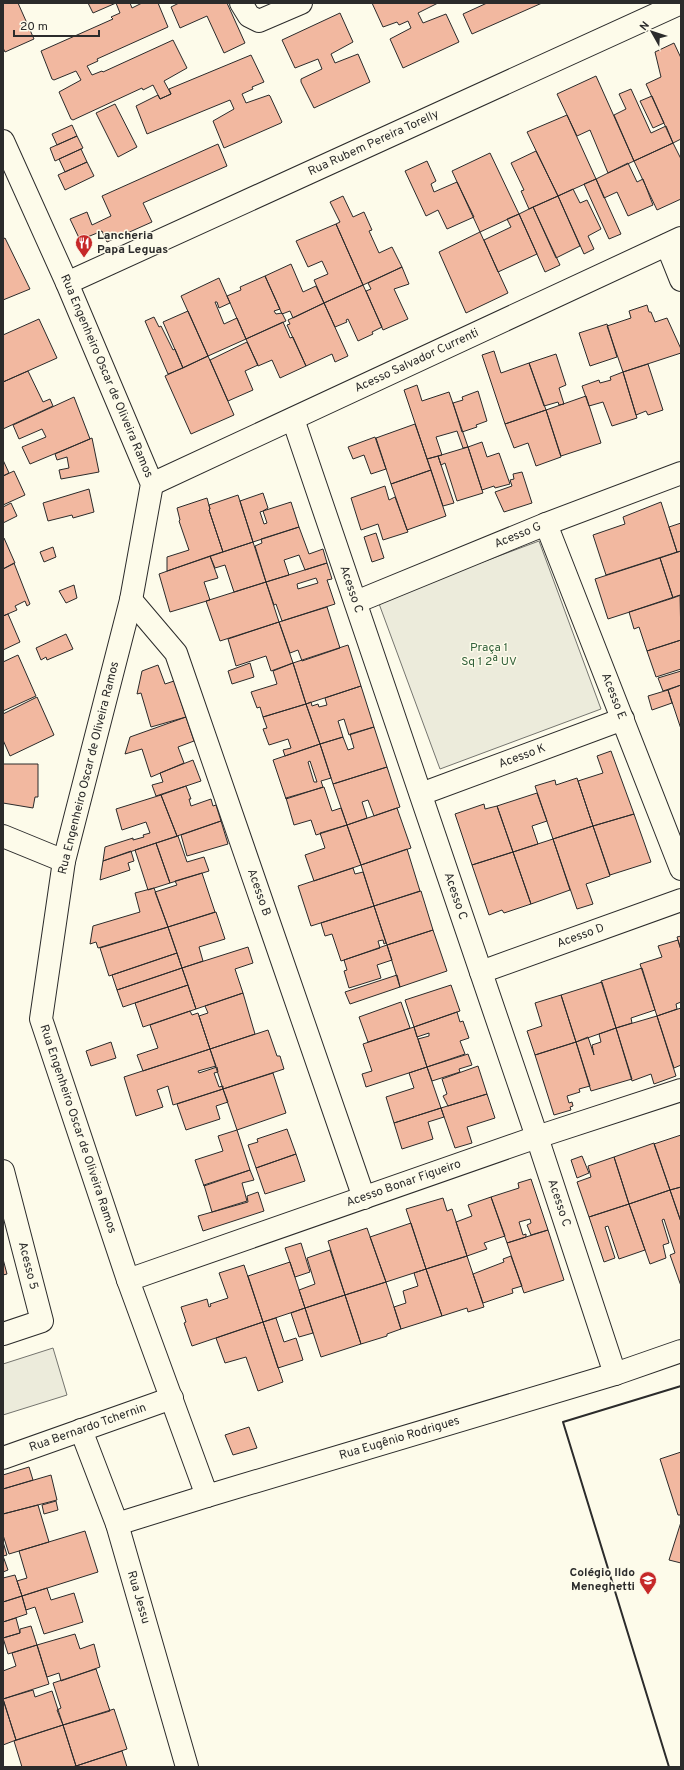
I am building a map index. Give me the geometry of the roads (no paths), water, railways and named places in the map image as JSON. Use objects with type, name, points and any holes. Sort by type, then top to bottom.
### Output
[{"type":"street","points":[[242,3],[249,16],[259,20],[301,3]]},
{"type":"street","name":"Rua Rubem Pereira Torelly","points":[[68,283],[681,3]]},
{"type":"street","name":"Rua Engenheiro Oscar de Oliveira Ramos","points":[[3,141],[68,283],[152,484],[131,600],[64,861],[41,1019],[128,1280],[207,1496]]},
{"type":"street","points":[[674,241],[681,280]]},
{"type":"street","name":"Acesso Salvador Currenti","points":[[152,484],[674,241]]},
{"type":"street","name":"Acesso C","points":[[293,419],[537,1137],[615,1374]]},
{"type":"street","name":"Acesso G","points":[[356,602],[546,524],[681,472]]},
{"type":"street","name":"Acesso E","points":[[546,524],[681,869]]},
{"type":"street","name":"Acesso B","points":[[131,600],[176,654],[364,1198]]},
{"type":"street","name":"Acesso K","points":[[421,794],[623,719]]},
{"type":"street","points":[[3,836],[64,861]]},
{"type":"street","name":"Acesso D","points":[[481,972],[681,900]]},
{"type":"street","name":"Acesso Bonar Figueiro","points":[[128,1280],[537,1137],[681,1090]]},
{"type":"street","name":"Acesso 5","points":[[3,1171],[42,1321],[3,1334]]},
{"type":"street","name":"Rua Eugênio Rodrigues","points":[[117,1524],[615,1374],[681,1351]]},
{"type":"street","name":"Rua Bernardo Tchernin","points":[[3,1458],[172,1398]]},
{"type":"street","name":"Rua Jessu","points":[[81,1430],[117,1524],[187,1767]]},
{"type":"place","name":"Lancheria Papa Leguas","points":[[84,258]]},
{"type":"place","name":"Colégio Ildo Meneghetti","points":[[648,1595]]},
{"type":"park label","name":"Praça 1 Sq 1 2ª UV","points":[[489,655]]}]
